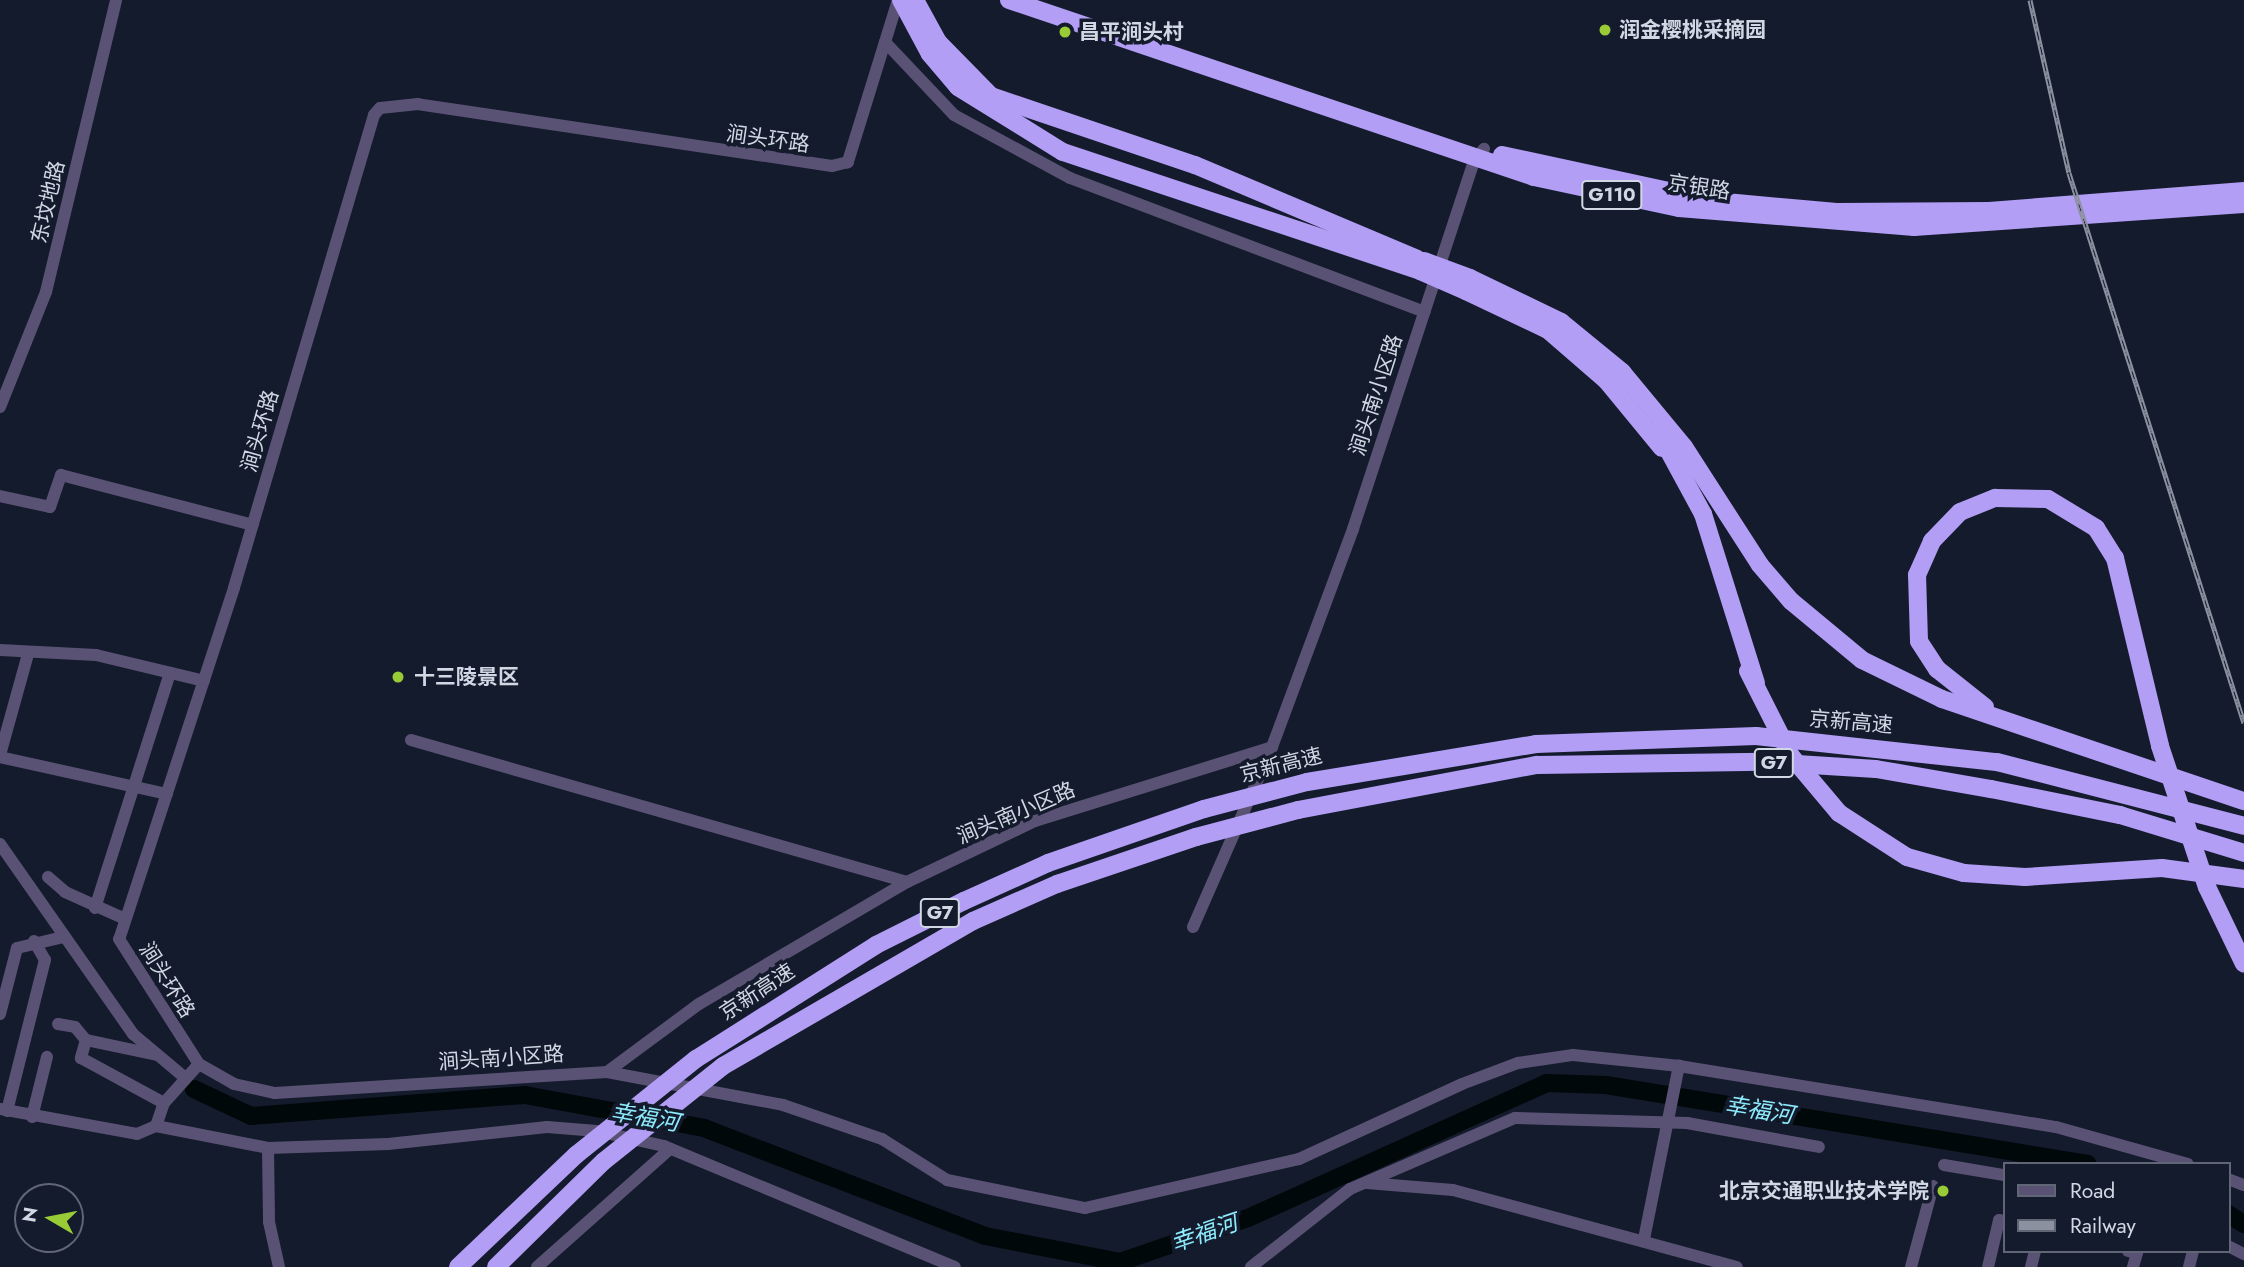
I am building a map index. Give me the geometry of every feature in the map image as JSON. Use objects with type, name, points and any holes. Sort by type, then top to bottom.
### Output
[{"type":"highway","points":[[899,0],[930,54],[958,87],[1063,152],[1422,266]]},
{"type":"highway","points":[[915,0],[938,42],[991,96],[1195,165],[1422,266],[1561,322],[1622,372],[1684,447],[1759,565],[1826,633],[1899,681],[2036,731],[2244,801]]},
{"type":"highway","name":"京银路","points":[[1009,0],[1480,154],[1681,195],[1837,212],[1989,211],[2244,191]]},
{"type":"highway","name":"京银路","points":[[1045,0],[1480,154],[1534,177],[1679,208],[1836,225],[1990,224],[2244,204]]},
{"type":"highway","points":[[1467,285],[1548,330],[1606,380],[1666,452],[1701,521],[1748,671],[1791,756],[1839,813],[1907,857],[1964,873],[2025,877],[2162,867],[2244,879]]},
{"type":"highway","points":[[1467,285],[1551,329],[1606,372],[1671,448],[1703,514],[1765,704],[1785,745],[1839,813]]},
{"type":"highway","points":[[2036,731],[1954,686],[1927,654],[1914,622],[1917,575],[1932,541],[1960,512],[1995,498],[2030,496],[2065,505],[2106,541],[2123,579],[2160,746],[2207,887],[2244,964]]},
{"type":"highway","name":"京新高速","points":[[457,1267],[576,1154],[696,1059],[854,958],[964,901],[1048,863],[1204,808],[1307,782],[1536,744],[1756,736],[1997,762],[2244,826]]},
{"type":"highway","name":"京新高速","points":[[496,1267],[604,1161],[723,1066],[973,921],[1057,884],[1196,837],[1298,810],[1537,765],[1764,762],[1875,769],[1991,789],[2120,815],[2244,853]]},
{"type":"street","name":"东坟地路","points":[[0,407],[46,292],[116,0]]},
{"type":"street","name":"涧头环路","points":[[199,1064],[118,939],[204,681],[380,108],[418,104],[832,166],[848,162],[899,0]]},
{"type":"street","points":[[885,42],[954,115],[1070,178],[1424,312]]},
{"type":"street","name":"涧头南小区路","points":[[199,1064],[234,1084],[275,1093],[607,1072],[699,1004],[907,883],[1035,821],[1272,747],[1480,154]]},
{"type":"street","points":[[0,496],[50,508],[61,475],[253,525]]},
{"type":"street","points":[[0,650],[96,654],[204,681]]},
{"type":"street","points":[[28,653],[0,756],[167,794]]},
{"type":"street","points":[[95,908],[170,673]]},
{"type":"street","points":[[411,740],[907,883]]},
{"type":"street","points":[[1193,927],[1272,747]]},
{"type":"street","points":[[0,844],[133,1034],[183,1076]]},
{"type":"street","points":[[48,877],[95,908],[125,919]]},
{"type":"street","points":[[0,1014],[17,948],[34,941],[63,937]]},
{"type":"street","points":[[34,941],[46,960],[4,1110],[137,1134],[156,1126],[268,1149],[388,1144],[547,1127],[670,1149],[955,1267]]},
{"type":"street","points":[[58,1024],[75,1027],[86,1040],[157,1055]]},
{"type":"street","points":[[86,1040],[81,1058],[164,1103]]},
{"type":"street","points":[[607,1072],[783,1105],[882,1139],[947,1180],[1085,1208],[1299,1159],[1518,1063],[1573,1055],[1679,1066],[2056,1127],[2181,1162]]},
{"type":"street","points":[[32,1117],[47,1056]]},
{"type":"street","points":[[156,1126],[164,1103],[183,1076],[199,1064]]},
{"type":"street","points":[[1644,1239],[1679,1066]]},
{"type":"street","points":[[1251,1267],[1318,1209],[1361,1184],[1515,1118],[1669,1115],[1819,1147]]},
{"type":"street","points":[[268,1149],[269,1222],[279,1267]]},
{"type":"street","points":[[537,1267],[670,1149]]},
{"type":"street","points":[[1944,1165],[2002,1175]]},
{"type":"street","points":[[1361,1184],[1452,1190],[1644,1239],[1737,1267]]},
{"type":"street","points":[[1911,1267],[1933,1186]]},
{"type":"street","points":[[1988,1267],[1999,1220],[2002,1221]]},
{"type":"waterway","name":"幸福河","points":[[194,1089],[251,1116],[525,1095],[704,1128],[985,1236],[1120,1262],[1248,1218],[1547,1083],[1606,1085],[2076,1162]]},
{"type":"waterway","name":"幸福河","points":[[2230,1215],[2244,1224]]},
{"type":"railway","points":[[2030,0],[2069,173],[2244,723]]},
{"type":"place","name":"润金樱桃采摘园","points":[[1605,30]]},
{"type":"place","name":"昌平涧头村","points":[[1065,32]]},
{"type":"place","name":"十三陵景区","points":[[398,677]]},
{"type":"place","name":"北京交通职业技术学院","points":[[1943,1191]]}]
